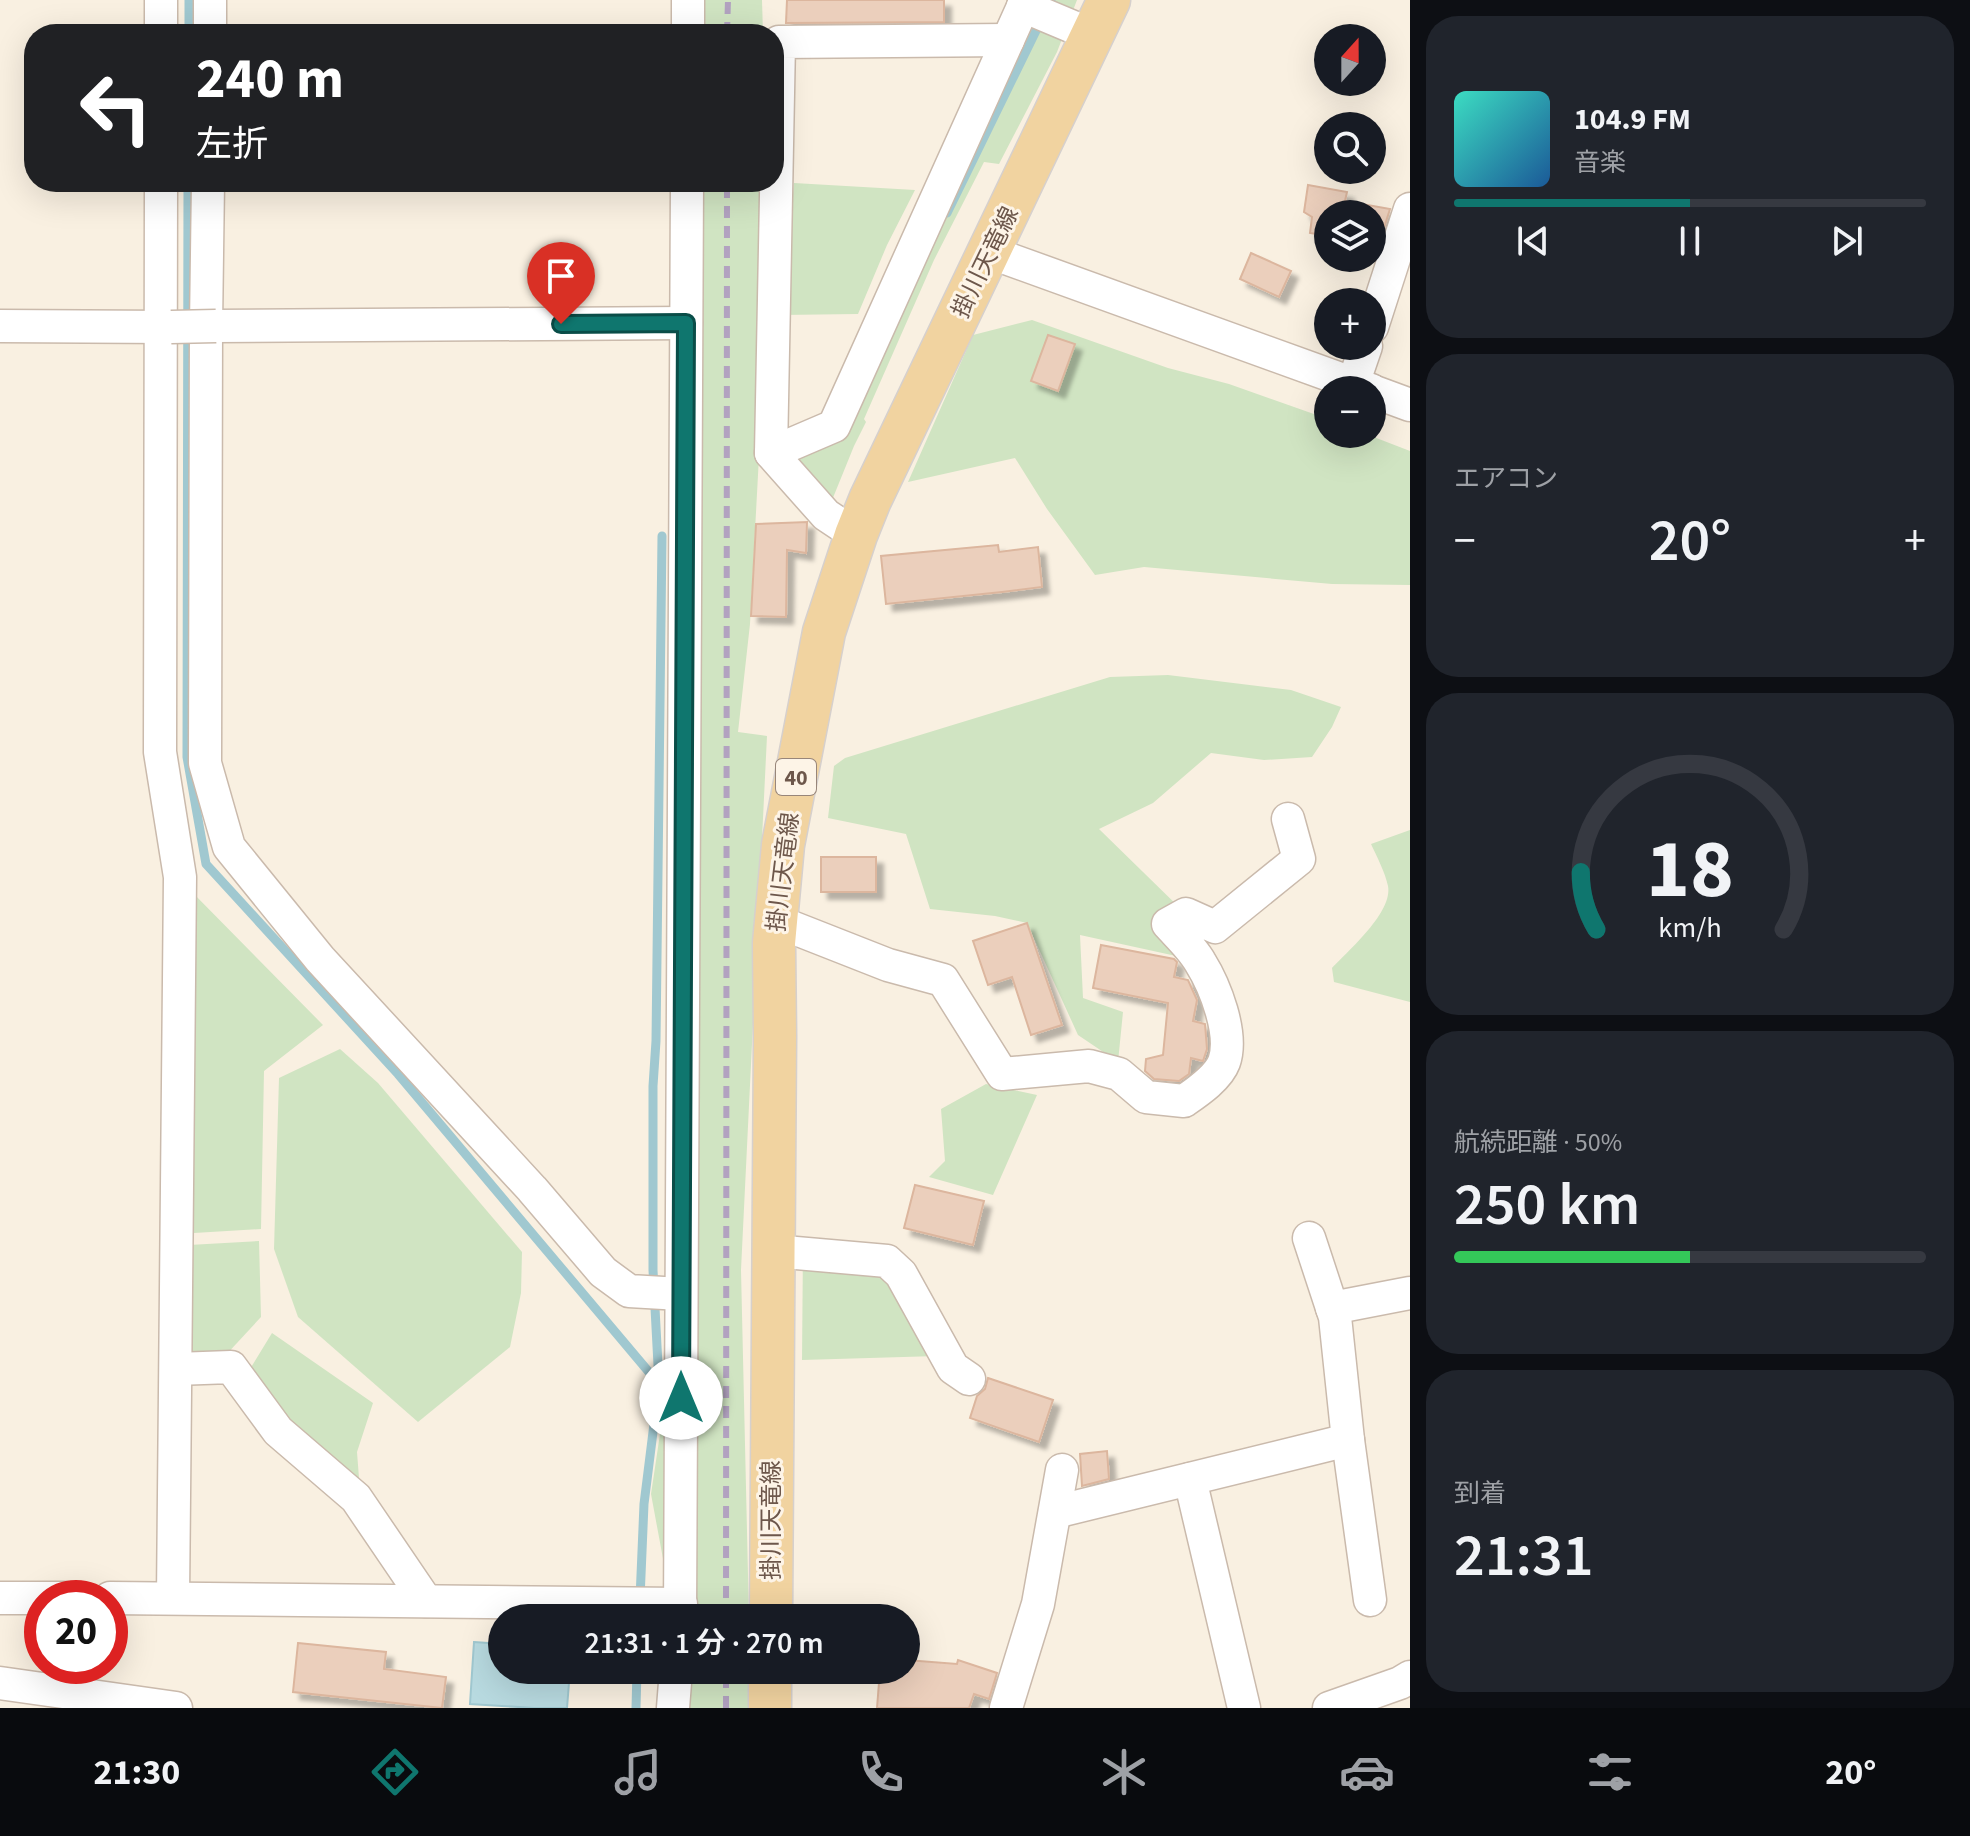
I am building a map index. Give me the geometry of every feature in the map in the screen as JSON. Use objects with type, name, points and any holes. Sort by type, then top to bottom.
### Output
[{"type":"main road","name":"掛川天竜線","points":[[771,1604],[774,943],[783,845],[824,632],[870,500],[989,252],[1090,20]]},
{"type":"street","points":[[161,0],[161,24]]},
{"type":"street","points":[[210,0],[210,24]]},
{"type":"street","points":[[688,0],[688,24]]},
{"type":"street","points":[[771,453],[834,426],[1026,5],[1090,20]]},
{"type":"street","points":[[784,42],[1008,40]]},
{"type":"street","points":[[161,192],[166,326],[160,752],[180,877],[173,1598]]},
{"type":"street","points":[[208,192],[211,326],[205,763],[229,847],[320,959],[532,1189],[603,1272],[629,1291],[661,1293]]},
{"type":"street","points":[[672,1604],[661,1293],[682,1043],[687,192]]},
{"type":"street","points":[[776,192],[771,453],[826,515],[856,535]]},
{"type":"street","points":[[1385,288],[1410,209]]},
{"type":"street","points":[[989,252],[1332,376]]},
{"type":"street","points":[[0,326],[686,323]]},
{"type":"street","points":[[1386,396],[1410,405]]},
{"type":"street","points":[[776,921],[888,965],[943,980],[1002,1074],[1089,1066],[1119,1074],[1146,1097],[1184,1101],[1204,1087],[1224,1062],[1224,1020],[1215,992],[1199,961],[1168,924],[1186,914],[1215,927],[1299,859],[1288,819]]},
{"type":"street","points":[[1309,1238],[1335,1317],[1370,1600]]},
{"type":"street","points":[[774,1240],[899,1246]]},
{"type":"street","points":[[774,1240],[887,1261],[901,1274],[953,1368],[969,1379]]},
{"type":"street","points":[[1332,1308],[1410,1293]]},
{"type":"street","points":[[176,1369],[231,1367],[278,1431],[356,1498],[426,1601]]},
{"type":"street","points":[[1055,1512],[1348,1440]]},
{"type":"street","points":[[1006,1708],[1038,1604],[1062,1470]]},
{"type":"street","points":[[1190,1479],[1244,1708]]},
{"type":"street","points":[[0,1598],[24,1598]]},
{"type":"street","points":[[128,1598],[620,1604]]},
{"type":"street","points":[[1329,1708],[1410,1677]]},
{"type":"street","points":[[0,1683],[176,1708]]},
{"type":"street","points":[[673,1708],[675,1684]]},
{"type":"green space","points":[[699,0],[762,0],[763,24],[699,24]]},
{"type":"green space","points":[[1028,0],[1077,0],[1057,52],[999,164],[984,162],[934,260],[864,419],[866,422],[826,515],[771,450],[834,426]]},
{"type":"green space","points":[[794,183],[915,190],[887,245],[858,314],[781,315]]},
{"type":"green space","points":[[697,192],[764,192],[766,326],[750,624],[738,732],[767,736],[741,1270],[749,1604],[671,1604],[651,1494],[681,1294]]},
{"type":"green space","points":[[1032,320],[1168,368],[1229,384],[1314,414],[1314,448],[1386,448],[1386,442],[1410,451],[1410,585],[1332,584],[1144,567],[1095,575],[1015,458],[908,482],[973,335]]},
{"type":"green space","points":[[1168,675],[1291,690],[1341,707],[1312,757],[1264,760],[1211,753],[1153,803],[1099,829],[1186,914],[1199,961],[1080,935],[1083,998],[1123,1012],[1118,1062],[1078,1035],[1027,923],[930,909],[906,834],[828,818],[834,766],[845,758],[1110,677]]},
{"type":"green space","points":[[1410,830],[1410,1002],[1334,982],[1332,968],[1377,919],[1388,896],[1387,881],[1371,844]]},
{"type":"green space","points":[[190,890],[323,1025],[264,1071],[261,1229],[194,1233]]},
{"type":"green space","points":[[340,1049],[378,1083],[522,1252],[521,1293],[510,1347],[418,1422],[298,1317],[274,1249],[279,1078]]},
{"type":"green space","points":[[986,1084],[1037,1095],[993,1195],[929,1177],[945,1161],[941,1109]]},
{"type":"green space","points":[[259,1241],[261,1317],[224,1357],[189,1354],[189,1245]]},
{"type":"green space","points":[[803,1245],[878,1262],[937,1356],[802,1360]]},
{"type":"green space","points":[[272,1333],[373,1403],[357,1452],[360,1491],[242,1382]]},
{"type":"green space","points":[[686,1684],[751,1684],[751,1708],[690,1708]]},
{"type":"water","points":[[474,1642],[488,1643],[488,1684],[569,1684],[567,1708],[470,1704]]},
{"type":"building","points":[[787,0],[944,0],[944,22],[786,23]]},
{"type":"building","points":[[1308,185],[1347,192],[1345,200],[1314,200],[1314,234],[1310,233],[1312,217],[1304,212]]},
{"type":"building","points":[[1251,253],[1291,271],[1279,297],[1240,279]]},
{"type":"building","points":[[1048,335],[1075,344],[1058,391],[1031,381]]},
{"type":"building","points":[[807,522],[806,553],[787,550],[786,617],[751,616],[756,524]]},
{"type":"building","points":[[998,545],[999,552],[1038,547],[1042,587],[886,604],[881,556]]},
{"type":"building","points":[[821,857],[876,857],[876,892],[821,892]]},
{"type":"building","points":[[1027,923],[1062,1025],[1031,1035],[1012,977],[988,985],[973,941]]},
{"type":"building","points":[[1101,945],[1174,959],[1177,962],[1174,977],[1188,980],[1197,1000],[1193,1021],[1205,1024],[1207,1049],[1203,1061],[1191,1058],[1189,1074],[1179,1081],[1154,1079],[1145,1071],[1146,1059],[1163,1055],[1168,1003],[1093,988]]},
{"type":"building","points":[[915,1185],[984,1201],[973,1245],[904,1228]]},
{"type":"building","points":[[988,1378],[1053,1400],[1039,1442],[970,1418],[977,1396],[985,1389]]},
{"type":"building","points":[[1107,1451],[1109,1479],[1082,1486],[1080,1454]]},
{"type":"building","points":[[298,1643],[386,1652],[384,1669],[446,1677],[442,1708],[293,1692]]},
{"type":"building","points":[[958,1660],[997,1673],[989,1699],[974,1694],[969,1708],[877,1708],[879,1684],[920,1684],[920,1661],[957,1664]]},
{"type":"waterway","points":[[189,0],[189,24]]},
{"type":"waterway","points":[[947,213],[1051,0]]},
{"type":"waterway","points":[[188,192],[187,757],[206,864],[398,1074],[659,1384]]},
{"type":"waterway","points":[[640,1599],[644,1504],[659,1384],[653,1270],[653,1086],[662,536]]},
{"type":"waterway","points":[[636,1708],[637,1684]]},
{"type":"railway","points":[[727,24],[728,0]]},
{"type":"railway","points":[[726,1604],[727,192]]},
{"type":"railway","points":[[726,1684],[726,1708]]},
{"type":"route","points":[[561,324],[686,323],[681,1398]]}]
